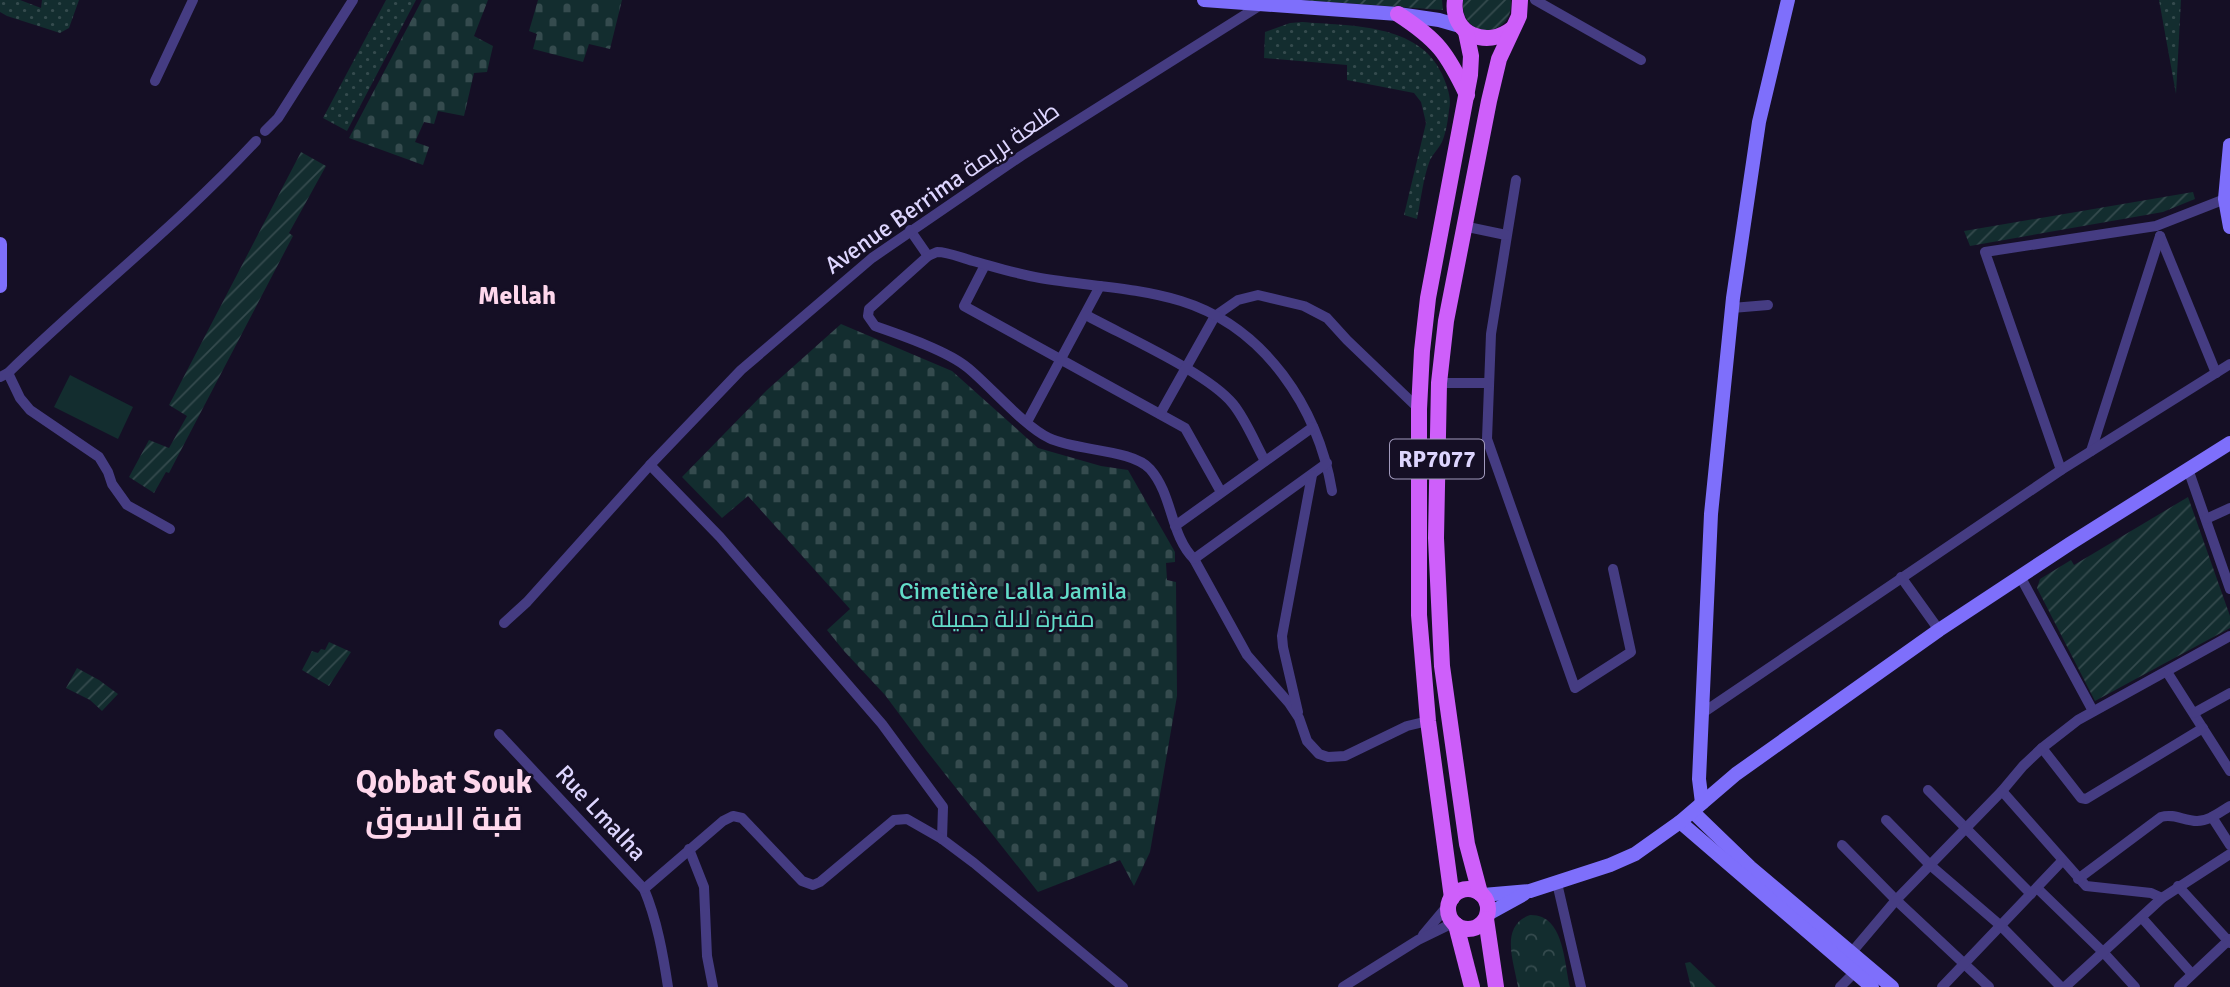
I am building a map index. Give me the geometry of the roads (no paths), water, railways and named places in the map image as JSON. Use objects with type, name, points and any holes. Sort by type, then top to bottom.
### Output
[{"type":"main road","name":"RP7077","points":[[1455,0],[1455,13],[1471,57],[1467,95],[1428,298],[1422,351],[1419,409],[1419,615],[1428,721],[1450,901],[1449,914],[1455,924],[1472,987]]},
{"type":"main road","name":"RP7077","points":[[1496,987],[1487,916],[1488,904],[1481,894],[1467,844],[1442,666],[1436,538],[1439,383],[1446,321],[1463,226],[1499,59],[1519,16],[1520,0]]},
{"type":"main road","points":[[1398,14],[1429,35],[1441,47],[1467,95]]},
{"type":"main road","points":[[1463,29],[1478,38],[1491,39],[1512,29]]},
{"type":"main road","points":[[1450,901],[1456,894],[1468,889],[1481,894]]},
{"type":"main road","points":[[1455,924],[1469,930],[1482,925],[1487,916]]},
{"type":"street","points":[[155,81],[193,0]]},
{"type":"street","points":[[265,131],[278,118],[353,0]]},
{"type":"street","points":[[1204,0],[1398,14],[1439,20],[1463,29]]},
{"type":"street","points":[[1535,0],[1641,60]]},
{"type":"street","points":[[1788,0],[1759,122],[1732,308],[1711,514],[1697,808],[1750,867],[1852,952],[1872,987]]},
{"type":"street","name":"Avenue Berrima طلعة بريمة","points":[[503,623],[527,602],[741,370],[821,299],[910,230],[1260,3]]},
{"type":"street","points":[[170,529],[127,505],[112,484],[99,457],[30,410],[4,375],[190,207],[256,141]]},
{"type":"street","points":[[2230,145],[2225,199],[2230,227]]},
{"type":"street","points":[[1516,180],[1491,334],[1487,439],[1575,688],[1631,652],[1613,569]]},
{"type":"street","points":[[2061,470],[1985,252],[2158,231],[2225,199]]},
{"type":"street","points":[[1463,226],[1506,235]]},
{"type":"street","points":[[910,230],[929,256]]},
{"type":"street","points":[[2158,231],[2216,373]]},
{"type":"street","points":[[2091,451],[2158,231]]},
{"type":"street","points":[[0,244],[0,286]]},
{"type":"street","points":[[1332,491],[1327,463],[1313,427],[1295,391],[1271,360],[1240,331],[1184,302],[1161,296],[1022,275],[943,252],[929,256],[872,305],[868,312],[875,326],[896,333],[965,366],[1046,437],[1142,461],[1158,481],[1187,552],[1194,559],[1247,655],[1289,703],[1312,748],[1328,757],[1337,758],[1407,726],[1428,721]]},
{"type":"street","points":[[985,264],[964,306],[1185,428],[1221,492]]},
{"type":"street","points":[[1027,422],[1100,286]]},
{"type":"street","points":[[1160,414],[1215,316],[1238,300],[1258,295],[1317,311],[1327,318],[1419,409]]},
{"type":"street","points":[[1732,308],[1768,304]]},
{"type":"street","points":[[1086,316],[1213,386],[1233,404],[1265,461]]},
{"type":"street","points":[[1701,714],[2061,470],[2230,364]]},
{"type":"street","points":[[1439,383],[1489,383]]},
{"type":"street","points":[[1175,526],[1313,427]]},
{"type":"street","points":[[1481,894],[1530,891],[1635,854],[1680,822],[1736,774],[1939,630],[2230,443]]},
{"type":"street","points":[[1194,559],[1327,463]]},
{"type":"street","points":[[650,466],[720,537],[881,724],[943,807],[942,839]]},
{"type":"street","points":[[2188,468],[2229,583]]},
{"type":"street","points":[[1299,718],[1282,636],[1312,475]]},
{"type":"street","points":[[2206,519],[2230,508]]},
{"type":"street","points":[[2020,576],[2093,712]]},
{"type":"street","points":[[1901,577],[1939,630]]},
{"type":"street","points":[[1852,952],[1896,900],[2042,748],[2078,720],[2230,636]]},
{"type":"street","points":[[2167,672],[2230,771]]},
{"type":"street","points":[[2194,713],[2230,693]]},
{"type":"street","points":[[2042,748],[2081,798],[2086,799],[2203,728]]},
{"type":"street","name":"Rue Lmalha","points":[[499,734],[643,889]]},
{"type":"street","points":[[2219,752],[2230,746]]},
{"type":"street","points":[[1928,790],[1966,829],[2104,953],[2135,987]]},
{"type":"street","points":[[2003,791],[2086,886],[2151,893],[2162,898]]},
{"type":"street","points":[[2078,879],[2161,817],[2171,815],[2196,821],[2212,817],[2230,806]]},
{"type":"street","points":[[668,987],[662,951],[650,904],[643,889],[723,821],[737,817],[802,881],[813,885],[896,819],[907,819],[942,839],[974,863],[1123,987]]},
{"type":"street","points":[[2212,817],[2230,845]]},
{"type":"street","points":[[1886,820],[1930,865],[2001,926],[2063,987],[2104,953],[2162,898],[2230,854]]},
{"type":"street","points":[[1680,822],[1860,967],[1892,987]]},
{"type":"street","points":[[1842,845],[1989,987]]},
{"type":"street","points":[[689,849],[704,887],[707,956],[713,987]]},
{"type":"street","points":[[1942,987],[2062,861]]},
{"type":"street","points":[[1557,883],[1581,987]]},
{"type":"street","points":[[2178,887],[2229,941],[2179,987]]},
{"type":"street","points":[[1487,916],[1530,891]]},
{"type":"street","points":[[1418,940],[1450,901]]},
{"type":"street","points":[[2141,918],[2192,974]]},
{"type":"street","points":[[1343,987],[1418,940],[1455,924]]},
{"type":"street","points":[[1840,987],[1860,967]]},
{"type":"district","name":"Mellah","points":[[517,295]]},
{"type":"district","name":"Qobbat Souk قبة السوق","points":[[444,800]]},
{"type":"park label","name":"Cimetière Lalla Jamila مقبرة لالة جميلة","points":[[1013,605]]}]
